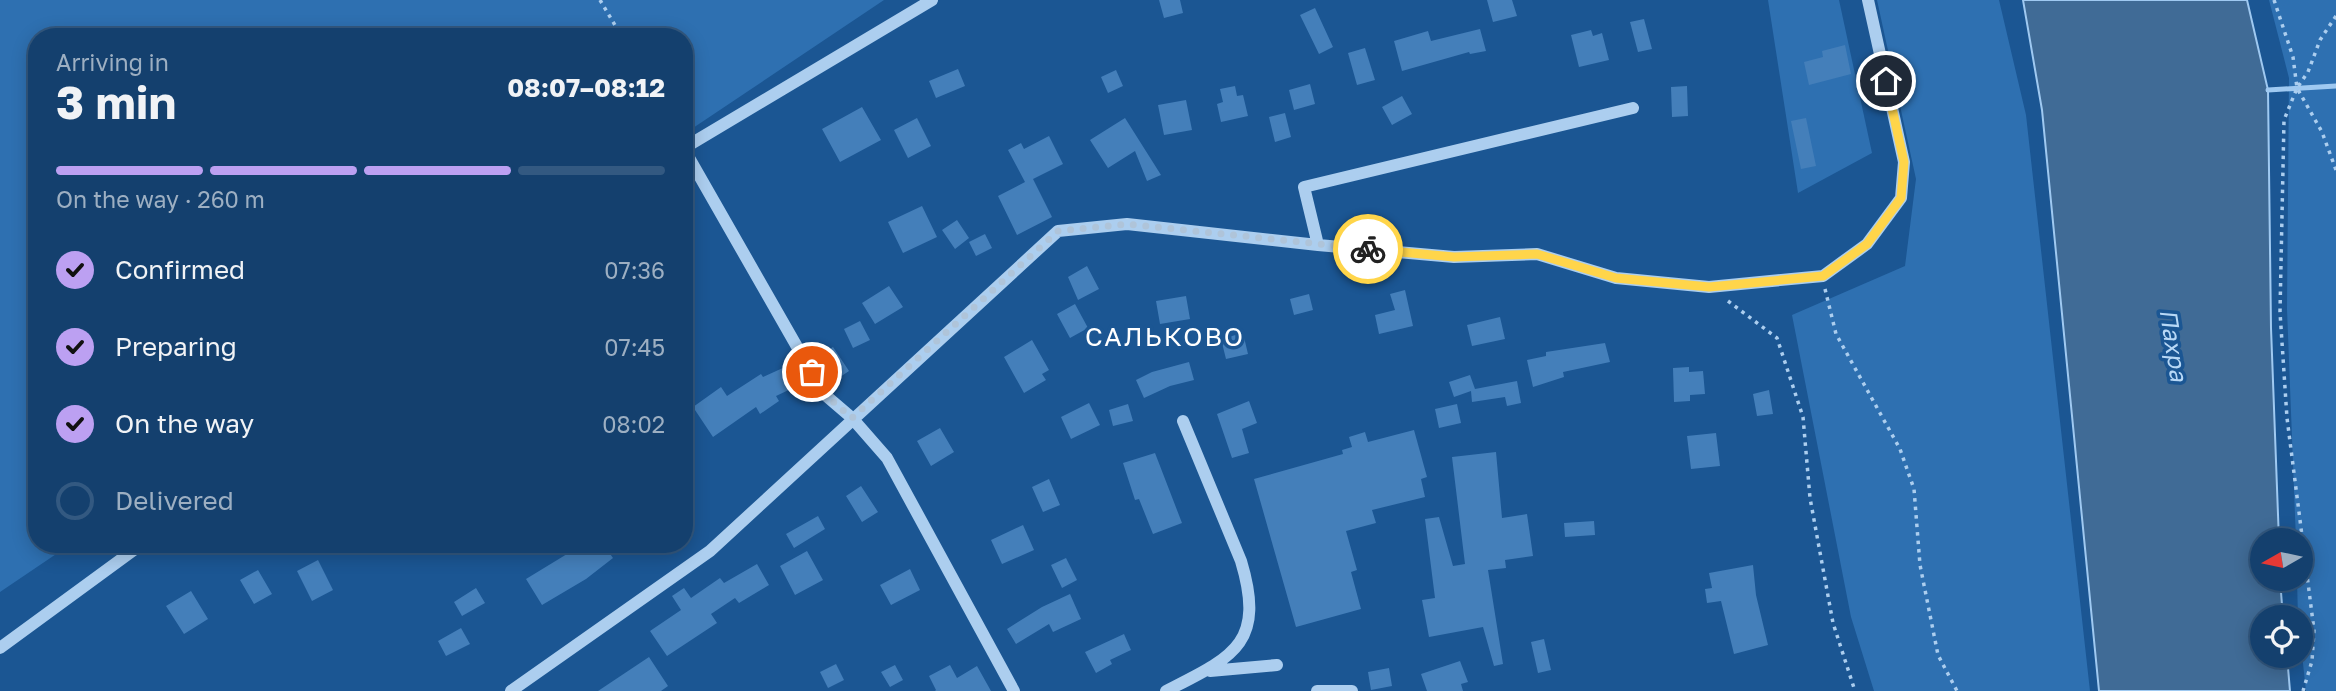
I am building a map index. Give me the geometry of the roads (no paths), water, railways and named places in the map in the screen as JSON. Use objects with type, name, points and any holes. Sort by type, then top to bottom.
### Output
[{"type":"street","points":[[693,144],[932,0]]},
{"type":"street","points":[[511,691],[710,551],[1058,231],[1127,224],[1454,257],[1537,254],[1616,278],[1709,287],[1823,276],[1867,244],[1901,198],[1904,162],[1868,0]]},
{"type":"street","points":[[1318,245],[1304,187],[1633,108]]},
{"type":"street","points":[[693,165],[824,394],[852,418],[887,458],[1014,691]]},
{"type":"street","points":[[1173,690],[1223,661],[1244,635],[1249,618],[1248,583],[1241,561],[1183,421]]},
{"type":"street","points":[[0,648],[130,553]]},
{"type":"street","points":[[1206,672],[1278,665]]},
{"type":"street","points":[[1317,691],[1352,691]]},
{"type":"water","name":"Пахра","points":[[2023,0],[2247,0],[2268,90],[2271,328],[2279,528],[2250,528],[2250,592],[2281,592],[2282,605],[2250,605],[2250,668],[2288,668],[2290,691],[2099,691],[2042,110]]},
{"type":"waterway","points":[[2268,90],[2336,86]]},
{"type":"district","name":"САЛЬКОВО","points":[[1165,337]]}]
